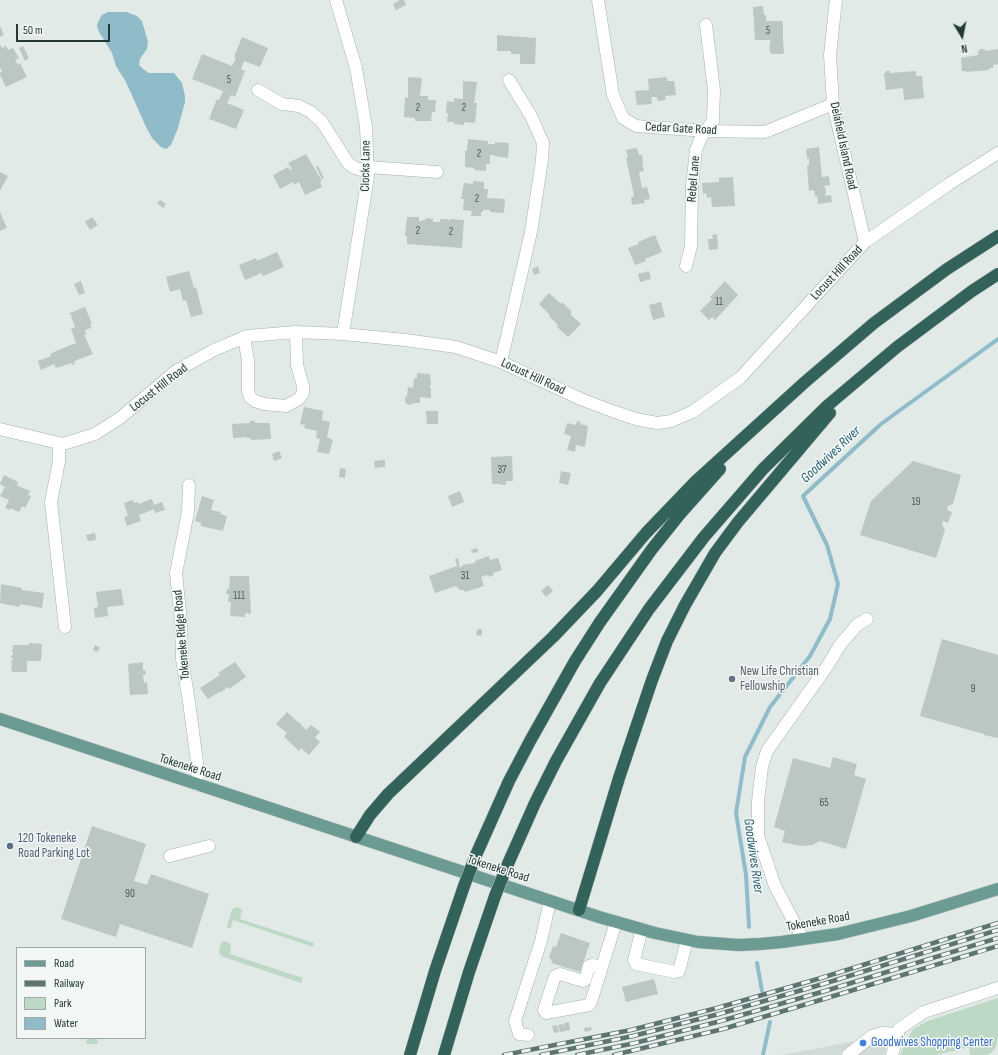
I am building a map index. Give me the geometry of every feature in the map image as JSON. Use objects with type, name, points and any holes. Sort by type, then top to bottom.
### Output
[{"type":"highway","points":[[356,837],[370,815],[388,794],[558,632],[597,591],[671,506],[696,481],[805,382],[874,323],[947,269],[998,236]]},
{"type":"highway","points":[[444,1055],[469,972],[495,896],[535,803],[600,683],[649,609],[704,537],[758,475],[794,438],[864,374],[933,319],[998,274]]},
{"type":"highway","points":[[578,910],[619,778],[650,687],[667,641],[685,605],[712,559],[738,522],[864,374]]},
{"type":"highway","points":[[410,1055],[449,928],[476,855],[509,781],[552,700],[583,648],[625,586],[680,514],[740,446],[805,382]]},
{"type":"main road","name":"Tokeneke Road","points":[[0,719],[550,901],[642,930],[687,940],[740,945],[803,940],[877,925],[998,889]]},
{"type":"street","name":"Clocks Lane","points":[[336,0],[356,68],[366,127],[368,170],[366,192],[343,334]]},
{"type":"street","name":"Cedar Gate Road","points":[[598,0],[613,95],[623,118],[636,126],[706,131],[765,132],[832,104]]},
{"type":"street","name":"Delafield Island Road","points":[[836,0],[830,55],[832,104],[865,242]]},
{"type":"street","name":"Rebel Lane","points":[[686,266],[691,246],[692,186],[696,150],[702,135],[713,121],[714,90],[706,25]]},
{"type":"street","points":[[501,362],[531,232],[542,160],[543,143],[531,116],[510,80]]},
{"type":"street","points":[[258,90],[282,104],[299,106],[311,112],[322,122],[348,162],[355,168],[368,170],[437,172]]},
{"type":"street","name":"Locust Hill Road","points":[[0,429],[63,444],[95,434],[120,418],[176,371],[214,350],[248,336],[296,332],[343,334],[442,344],[456,347],[501,362],[583,400],[615,412],[636,419],[657,423],[671,421],[692,412],[740,378],[865,242],[949,184],[998,153]]},
{"type":"street","points":[[244,337],[248,361],[248,390],[250,397],[255,401],[264,404],[286,406],[299,399],[303,393],[303,386],[297,365],[296,332]]},
{"type":"street","points":[[58,443],[59,461],[51,502],[65,627]]},
{"type":"street","name":"Tokeneke Ridge Road","points":[[189,485],[188,512],[176,573],[181,622],[182,660],[198,769],[197,785]]},
{"type":"street","points":[[803,940],[775,886],[758,836],[758,801],[762,767],[767,751],[828,665],[840,645],[857,625],[867,619]]},
{"type":"street","points":[[170,856],[209,846]]},
{"type":"street","points":[[528,1035],[519,1034],[515,1021],[541,941],[550,901]]},
{"type":"street","points":[[602,967],[592,965],[589,966],[585,980],[583,981],[560,974],[555,976],[544,1010],[546,1013],[589,1004],[591,1002],[602,967],[616,922]]},
{"type":"street","points":[[642,930],[634,960],[636,964],[675,972],[679,971],[687,940]]},
{"type":"street","points":[[892,1055],[899,1032],[924,1012],[998,988]]},
{"type":"street","points":[[848,1055],[872,1036],[882,1033],[899,1032]]},
{"type":"shaded area","name":"Goodwives Shopping Center","points":[[877,1037],[886,1049],[884,1055],[782,1055]]},
{"type":"green space","points":[[238,907],[242,910],[240,919],[314,943],[313,947],[233,920],[231,928],[227,928],[232,909]]},
{"type":"green space","points":[[225,941],[231,944],[230,954],[303,978],[301,983],[221,956],[219,953],[220,946],[221,943]]},
{"type":"green space","points":[[998,998],[998,1036],[996,1047],[991,1053],[987,1055],[970,1055],[969,1047],[937,1055],[900,1055],[912,1030],[927,1021]]},
{"type":"green space","points":[[87,1039],[97,1039],[98,1044],[86,1044]]},
{"type":"water","points":[[108,12],[126,12],[137,16],[142,21],[148,42],[147,49],[140,59],[139,65],[149,73],[174,73],[182,83],[185,102],[178,128],[171,145],[166,149],[161,147],[152,138],[126,82],[116,66],[112,53],[99,32],[97,26],[99,20],[102,15]]},
{"type":"building","points":[[400,0],[404,0],[406,5],[396,10],[393,4]]},
{"type":"building","points":[[763,6],[766,21],[782,21],[784,54],[771,54],[769,47],[770,40],[755,40],[753,7]]},
{"type":"building","points":[[0,26],[4,35],[0,37]]},
{"type":"building","points":[[497,35],[536,38],[535,64],[520,64],[520,54],[511,54],[511,51],[497,51]]},
{"type":"building","points":[[242,37],[268,48],[260,67],[244,61],[241,69],[245,71],[235,97],[231,95],[227,103],[244,110],[236,129],[209,119],[217,99],[219,100],[223,91],[192,79],[202,54],[232,66]]},
{"type":"building","points":[[0,44],[2,48],[6,46],[8,50],[13,48],[19,58],[15,60],[18,65],[20,63],[27,77],[6,87],[0,75],[2,72],[0,67]]},
{"type":"building","points":[[23,46],[29,58],[25,61],[19,48]]},
{"type":"building","points":[[980,49],[984,49],[986,51],[998,49],[998,64],[993,65],[993,68],[989,68],[989,70],[962,71],[961,58],[978,55]]},
{"type":"building","points":[[886,71],[890,71],[890,73],[916,71],[916,76],[922,76],[924,98],[904,100],[903,88],[886,90],[884,73],[886,73]]},
{"type":"building","points":[[408,77],[422,78],[420,96],[428,96],[428,100],[436,100],[435,112],[432,112],[431,121],[415,121],[415,118],[404,117],[405,97],[408,98]]},
{"type":"building","points":[[667,77],[667,81],[674,81],[676,95],[665,96],[666,100],[658,101],[657,97],[651,97],[652,104],[637,105],[635,91],[649,90],[648,79]]},
{"type":"building","points":[[463,81],[477,82],[474,103],[477,103],[475,123],[464,122],[464,125],[454,124],[454,122],[447,122],[447,101],[454,102],[454,98],[463,99]]},
{"type":"building","points":[[468,139],[488,141],[488,144],[495,144],[495,142],[509,143],[508,158],[490,155],[490,164],[486,164],[486,171],[474,170],[474,168],[465,167],[465,151],[467,151]]},
{"type":"building","points":[[819,147],[822,177],[829,176],[830,185],[824,186],[826,190],[825,196],[831,195],[832,202],[818,204],[817,196],[815,196],[814,190],[809,191],[807,166],[809,165],[809,158],[807,159],[806,149]]},
{"type":"building","points":[[637,148],[639,155],[642,155],[644,171],[639,172],[642,188],[647,187],[650,199],[644,200],[645,203],[632,205],[631,198],[634,196],[626,158],[628,157],[626,150]]},
{"type":"building","points":[[306,154],[322,181],[320,182],[322,187],[305,195],[299,182],[294,185],[293,182],[280,189],[273,175],[288,167],[290,170],[292,169],[288,163]]},
{"type":"building","points":[[318,166],[324,178],[322,179],[316,167]]},
{"type":"building","points":[[0,172],[8,176],[0,191]]},
{"type":"building","points":[[733,177],[735,206],[712,207],[711,197],[707,198],[706,193],[703,194],[702,183],[719,182],[719,178]]},
{"type":"building","points":[[473,181],[484,182],[484,189],[488,189],[487,198],[505,199],[504,213],[483,210],[483,212],[481,212],[481,216],[471,216],[472,211],[463,210],[464,199],[461,199],[464,183],[473,184]]},
{"type":"building","points":[[160,200],[166,204],[163,208],[157,203]]},
{"type":"building","points":[[0,212],[7,228],[0,231]]},
{"type":"building","points":[[92,217],[98,225],[90,230],[85,222]]},
{"type":"building","points":[[407,217],[419,217],[419,221],[425,220],[426,218],[433,219],[433,222],[440,222],[440,219],[448,219],[447,221],[449,221],[449,219],[464,220],[462,248],[407,244],[407,236],[405,236]]},
{"type":"building","points":[[717,234],[718,249],[709,250],[708,239],[713,239],[712,235]]},
{"type":"building","points":[[655,235],[662,252],[635,265],[628,248]]},
{"type":"building","points":[[277,252],[284,267],[263,276],[261,273],[245,280],[239,265],[256,258],[257,261]]},
{"type":"building","points":[[538,266],[540,273],[534,275],[532,269]]},
{"type":"building","points":[[189,271],[194,288],[196,287],[203,314],[191,317],[186,300],[183,301],[180,289],[170,292],[166,277]]},
{"type":"building","points":[[649,271],[651,279],[640,282],[638,274]]},
{"type":"building","points":[[81,281],[85,293],[79,295],[74,284]]},
{"type":"building","points":[[725,281],[738,295],[715,320],[712,317],[709,320],[700,311],[712,299],[710,297]]},
{"type":"building","points":[[549,293],[561,304],[562,302],[572,312],[570,314],[581,324],[568,337],[557,327],[558,325],[539,304]]},
{"type":"building","points":[[661,302],[665,317],[653,320],[649,305]]},
{"type":"building","points":[[85,307],[92,324],[90,325],[91,328],[85,330],[86,335],[84,335],[93,354],[77,360],[74,362],[75,364],[72,365],[72,363],[56,368],[54,364],[41,370],[38,361],[51,356],[50,354],[56,351],[76,343],[71,329],[75,327],[70,313]]},
{"type":"building","points":[[417,373],[430,374],[431,398],[420,397],[420,403],[413,403],[411,405],[407,404],[405,402],[405,398],[407,396],[408,387],[413,388],[414,378],[417,378]]},
{"type":"building","points":[[304,407],[323,411],[322,420],[330,422],[327,437],[333,440],[329,454],[317,452],[320,439],[316,438],[317,431],[304,428],[305,425],[300,424]]},
{"type":"building","points":[[426,411],[438,411],[438,424],[427,424]]},
{"type":"building","points":[[250,421],[255,421],[255,423],[269,423],[271,439],[251,440],[251,438],[246,437],[233,438],[232,424],[250,423]]},
{"type":"building","points":[[577,421],[581,422],[580,424],[588,426],[585,447],[576,445],[575,452],[567,450],[571,436],[564,434],[567,423],[576,425]]},
{"type":"building","points":[[279,451],[282,458],[274,461],[272,454]]},
{"type":"building","points":[[512,456],[513,481],[506,481],[506,485],[492,484],[491,457]]},
{"type":"building","points":[[385,460],[385,467],[375,468],[374,461]]},
{"type":"building","points":[[913,461],[961,475],[953,504],[948,506],[947,510],[952,512],[948,523],[943,521],[942,525],[945,530],[936,558],[860,535],[871,501]]},
{"type":"building","points":[[340,468],[346,469],[345,478],[339,477]]},
{"type":"building","points":[[561,471],[571,473],[568,485],[559,483]]},
{"type":"building","points":[[4,475],[18,482],[18,486],[30,491],[28,495],[31,496],[25,508],[22,506],[19,512],[11,508],[10,510],[5,508],[9,500],[0,496],[5,487],[0,484]]},
{"type":"building","points":[[460,491],[464,502],[452,507],[448,496]]},
{"type":"building","points":[[202,496],[214,500],[211,510],[221,512],[220,514],[227,516],[223,531],[201,526],[201,523],[195,521]]},
{"type":"building","points":[[152,499],[154,505],[162,502],[165,510],[155,513],[154,509],[139,515],[141,521],[127,526],[124,517],[128,516],[124,503],[133,500],[134,503],[138,502],[138,504]]},
{"type":"building","points":[[95,533],[96,540],[88,541],[86,535]]},
{"type":"building","points":[[477,548],[478,552],[472,553],[471,550]]},
{"type":"building","points":[[489,556],[490,560],[498,558],[502,570],[493,573],[494,575],[489,577],[488,575],[481,577],[484,586],[465,592],[456,586],[435,593],[429,576],[457,566],[455,559],[458,558],[460,568],[463,565],[475,563],[475,561]]},
{"type":"building","points":[[230,576],[249,576],[251,614],[245,613],[245,617],[230,616],[231,602],[228,602],[229,594],[226,594],[227,589],[229,589]]},
{"type":"building","points":[[1,584],[22,588],[22,590],[44,593],[42,608],[20,604],[19,607],[0,603]]},
{"type":"building","points":[[548,585],[553,591],[546,597],[541,591]]},
{"type":"building","points":[[121,589],[124,605],[107,607],[108,616],[95,618],[94,608],[98,607],[96,592]]},
{"type":"building","points":[[478,629],[482,629],[482,635],[478,636],[476,633]]},
{"type":"building","points":[[942,639],[998,655],[998,738],[920,716]]},
{"type":"building","points":[[29,643],[42,644],[41,661],[27,661],[27,672],[12,672],[11,660],[13,661],[13,658],[11,658],[13,655],[13,645],[29,645]]},
{"type":"building","points":[[95,645],[100,648],[97,652],[93,650]]},
{"type":"building","points":[[143,662],[143,670],[145,670],[146,674],[143,675],[144,683],[147,682],[148,694],[130,695],[128,664]]},
{"type":"building","points":[[235,662],[246,677],[229,689],[228,687],[208,699],[200,688],[220,675],[218,673]]},
{"type":"building","points":[[287,712],[306,730],[311,725],[320,732],[315,737],[320,742],[309,755],[301,748],[299,751],[284,737],[287,733],[276,724]]},
{"type":"building","points":[[833,757],[857,764],[854,775],[866,779],[846,849],[820,841],[812,845],[801,846],[782,842],[785,831],[774,827],[793,758],[830,768]]},
{"type":"building","points":[[92,826],[146,844],[134,881],[147,885],[151,874],[209,894],[192,948],[120,924],[116,937],[61,919]]},
{"type":"building","points":[[561,933],[590,943],[580,972],[551,963],[552,960],[549,958],[553,946],[556,947]]},
{"type":"building","points":[[654,979],[658,994],[626,1002],[622,987]]},
{"type":"building","points":[[569,1022],[570,1030],[560,1032],[558,1025],[563,1024],[565,1029],[564,1023]]},
{"type":"building","points":[[557,1025],[559,1032],[554,1033],[552,1026]]},
{"type":"building","points":[[591,1027],[592,1030],[585,1032],[584,1028]]},
{"type":"waterway","name":"Goodwives River","points":[[749,927],[746,875],[736,813],[745,757],[770,707],[810,656],[830,619],[838,584],[827,545],[803,496],[881,424],[998,339]]},
{"type":"waterway","name":"Goodwives River","points":[[757,963],[762,991]]},
{"type":"waterway","name":"Goodwives River","points":[[763,1055],[770,1022]]},
{"type":"railway","points":[[504,1055],[631,1030],[717,1008],[821,978],[998,923]]},
{"type":"railway","points":[[541,1055],[633,1036],[719,1014],[823,984],[998,930]]},
{"type":"railway","points":[[577,1055],[635,1043],[721,1021],[998,938]]},
{"type":"railway","points":[[614,1055],[723,1029],[998,946]]},
{"type":"place","name":"New Life Christian Fellowship","points":[[732,679]]},
{"type":"place","name":"120 Tokeneke Road Parking Lot","points":[[10,846]]},
{"type":"place","name":"Goodwives Shopping Center","points":[[863,1043]]}]
